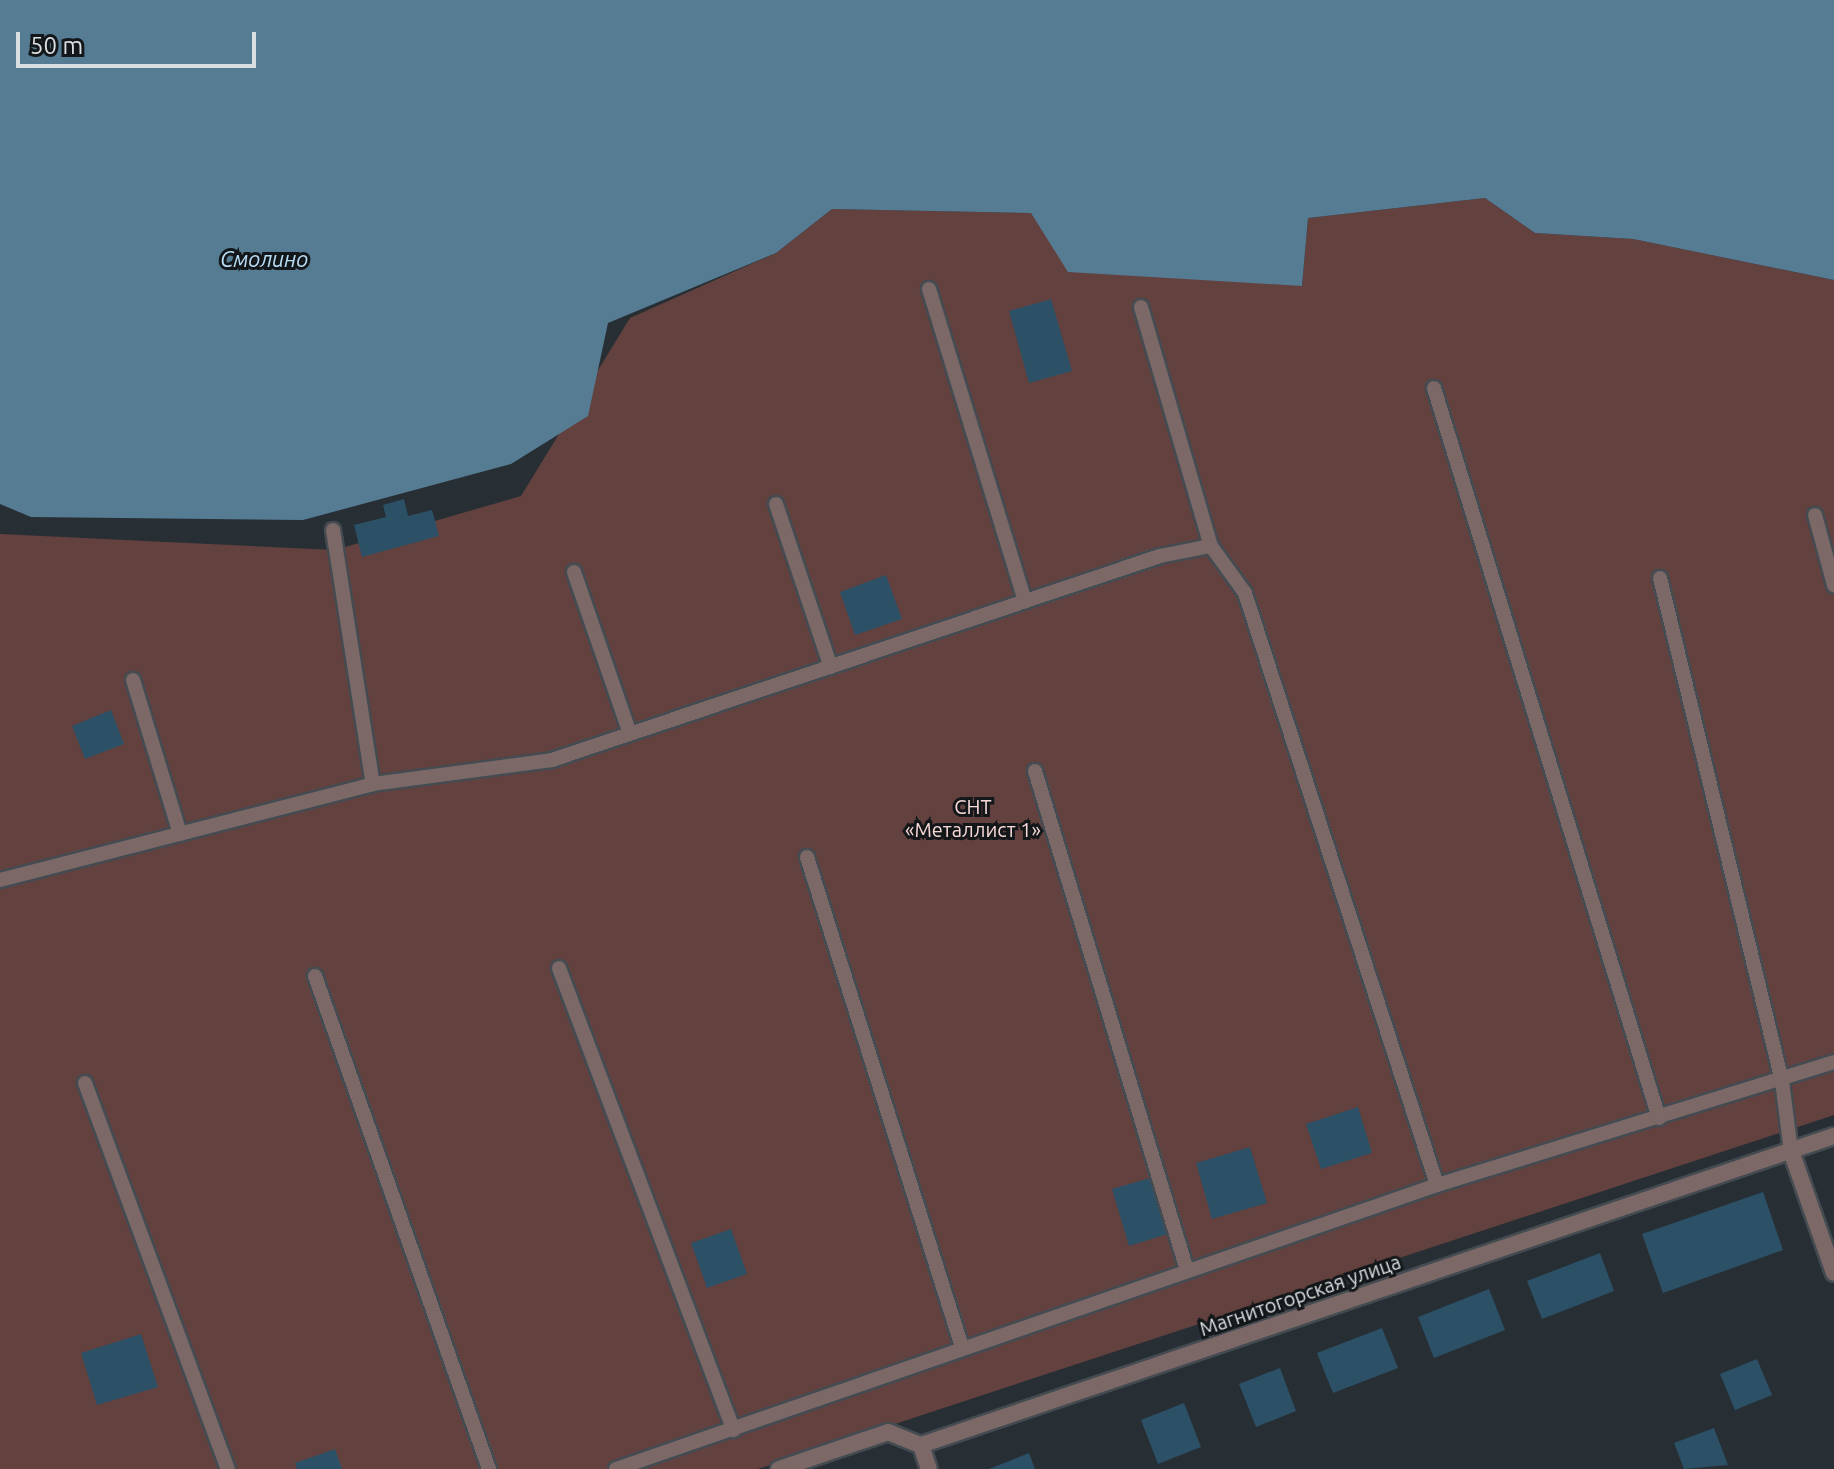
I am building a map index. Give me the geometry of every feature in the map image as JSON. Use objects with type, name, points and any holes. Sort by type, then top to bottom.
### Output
[{"type":"street","name":"Магнитогорская улица","points":[[921,1445],[1834,1136]]},
{"type":"street","points":[[1791,1151],[1834,1273]]},
{"type":"street","points":[[779,1469],[888,1432],[921,1445],[929,1469]]},
{"type":"lane","points":[[929,289],[1025,602]]},
{"type":"lane","points":[[1141,307],[1211,546],[1245,593],[1437,1185]]},
{"type":"lane","points":[[1434,388],[1659,1118]]},
{"type":"lane","points":[[776,504],[831,667]]},
{"type":"lane","points":[[1815,515],[1834,585]]},
{"type":"lane","points":[[333,530],[373,784]]},
{"type":"lane","points":[[0,880],[373,784],[552,760],[1025,602],[1211,546]]},
{"type":"lane","points":[[574,572],[630,734]]},
{"type":"lane","points":[[1660,578],[1782,1081],[1791,1151]]},
{"type":"lane","points":[[133,680],[180,834]]},
{"type":"lane","points":[[1035,771],[1187,1270]]},
{"type":"lane","points":[[807,857],[962,1347]]},
{"type":"lane","points":[[559,968],[734,1430]]},
{"type":"lane","points":[[315,976],[489,1469]]},
{"type":"lane","points":[[616,1469],[1437,1185],[1782,1081],[1834,1062]]},
{"type":"lane","points":[[85,1083],[228,1469]]},
{"type":"green space","name":"СНТ «Металлист 1»","points":[[1485,198],[1535,233],[1633,239],[1834,280],[1834,1115],[758,1469],[0,1469],[0,534],[335,550],[521,496],[630,318],[776,253],[832,209],[1032,213],[1302,286],[1308,218]]},
{"type":"water","name":"Смолино","points":[[0,0],[1834,0],[1834,280],[1633,239],[1535,233],[1485,198],[1308,218],[1302,286],[1068,272],[1031,213],[832,209],[776,253],[608,323],[588,416],[511,464],[303,520],[31,517],[0,504]]},
{"type":"building","points":[[1051,299],[1072,371],[1029,383],[1009,311]]},
{"type":"building","points":[[404,499],[408,516],[432,510],[439,536],[362,557],[354,525],[386,517],[383,505]]},
{"type":"building","points":[[886,575],[902,619],[855,635],[840,592]]},
{"type":"building","points":[[111,710],[124,744],[85,759],[72,726]]},
{"type":"building","points":[[1358,1107],[1372,1153],[1321,1169],[1306,1124]]},
{"type":"building","points":[[1250,1147],[1267,1203],[1212,1219],[1196,1163]]},
{"type":"building","points":[[1157,1176],[1174,1232],[1129,1246],[1112,1189]]},
{"type":"building","points":[[1763,1192],[1783,1250],[1663,1293],[1642,1234]]},
{"type":"building","points":[[731,1229],[747,1274],[707,1288],[691,1243]]},
{"type":"building","points":[[1600,1253],[1614,1291],[1542,1319],[1527,1281]]},
{"type":"building","points":[[1489,1289],[1505,1330],[1434,1358],[1418,1317]]},
{"type":"building","points":[[1382,1328],[1398,1368],[1333,1393],[1317,1353]]},
{"type":"building","points":[[141,1334],[158,1387],[97,1405],[81,1353]]},
{"type":"building","points":[[1757,1359],[1772,1395],[1735,1410],[1720,1374]]},
{"type":"building","points":[[1280,1368],[1296,1411],[1256,1427],[1239,1384]]},
{"type":"building","points":[[1184,1403],[1201,1447],[1158,1464],[1141,1420]]},
{"type":"building","points":[[1714,1428],[1728,1465],[1684,1469],[1674,1443]]},
{"type":"building","points":[[335,1449],[342,1469],[297,1469],[295,1463]]},
{"type":"building","points":[[1029,1453],[1035,1469],[989,1469]]}]
